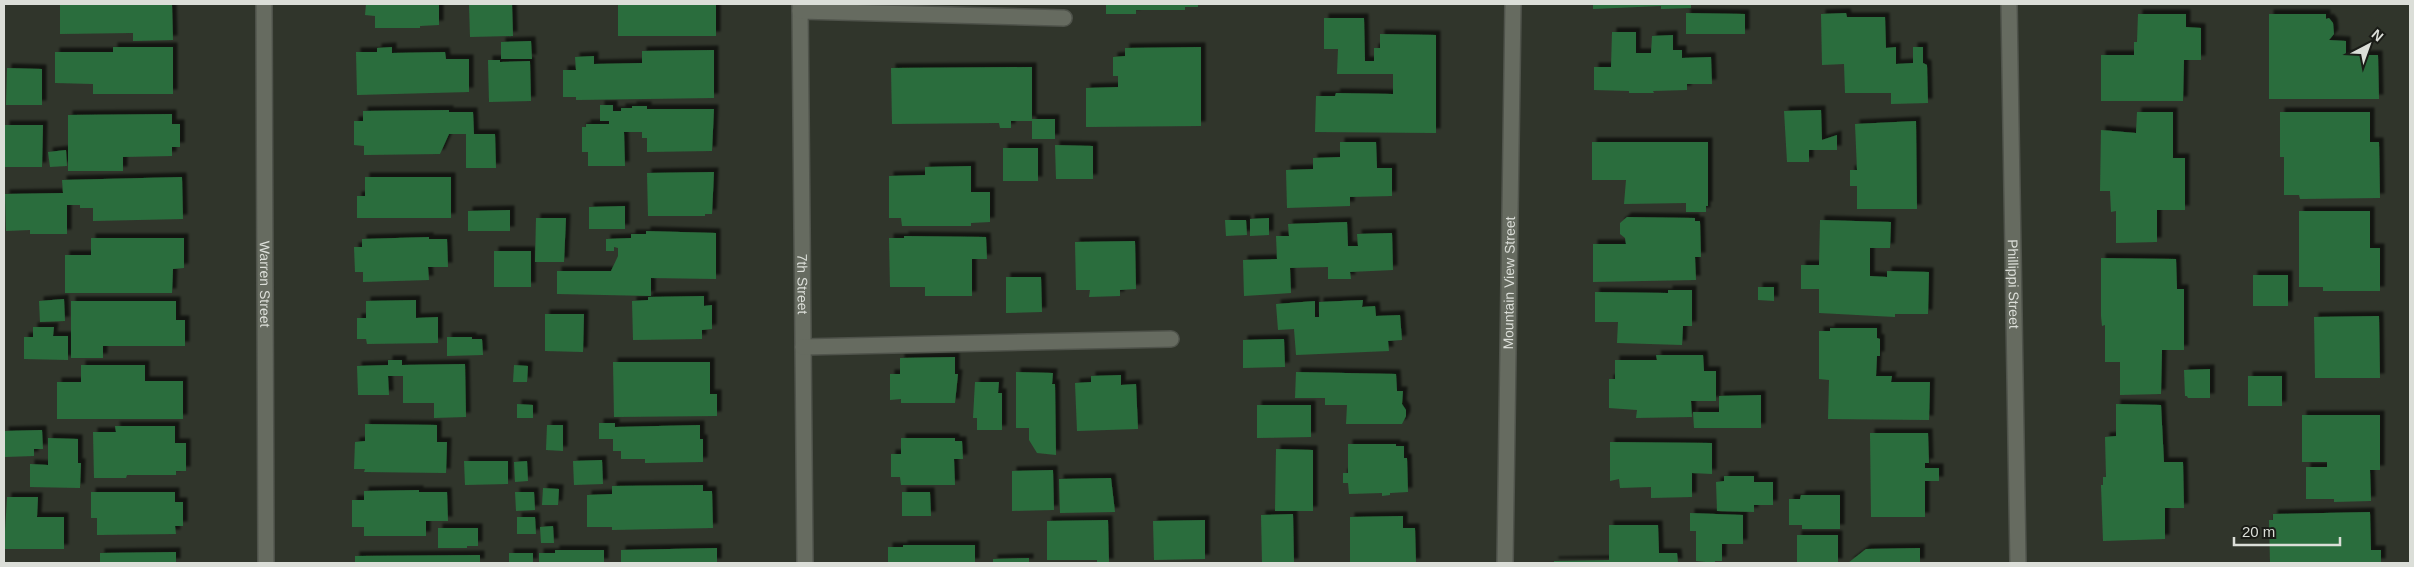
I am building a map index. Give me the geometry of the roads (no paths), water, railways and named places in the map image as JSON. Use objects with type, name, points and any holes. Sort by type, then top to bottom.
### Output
[{"type":"street","name":"Warren Street","points":[[264,4],[266,563]]},
{"type":"street","name":"Mountain View Street","points":[[1505,563],[1514,4]]},
{"type":"street","name":"Phillippi Street","points":[[2009,4],[2018,563]]},
{"type":"street","points":[[800,7],[1064,18]]},
{"type":"street","name":"7th Street","points":[[800,7],[805,563]]},
{"type":"street","points":[[803,347],[1171,339]]}]
